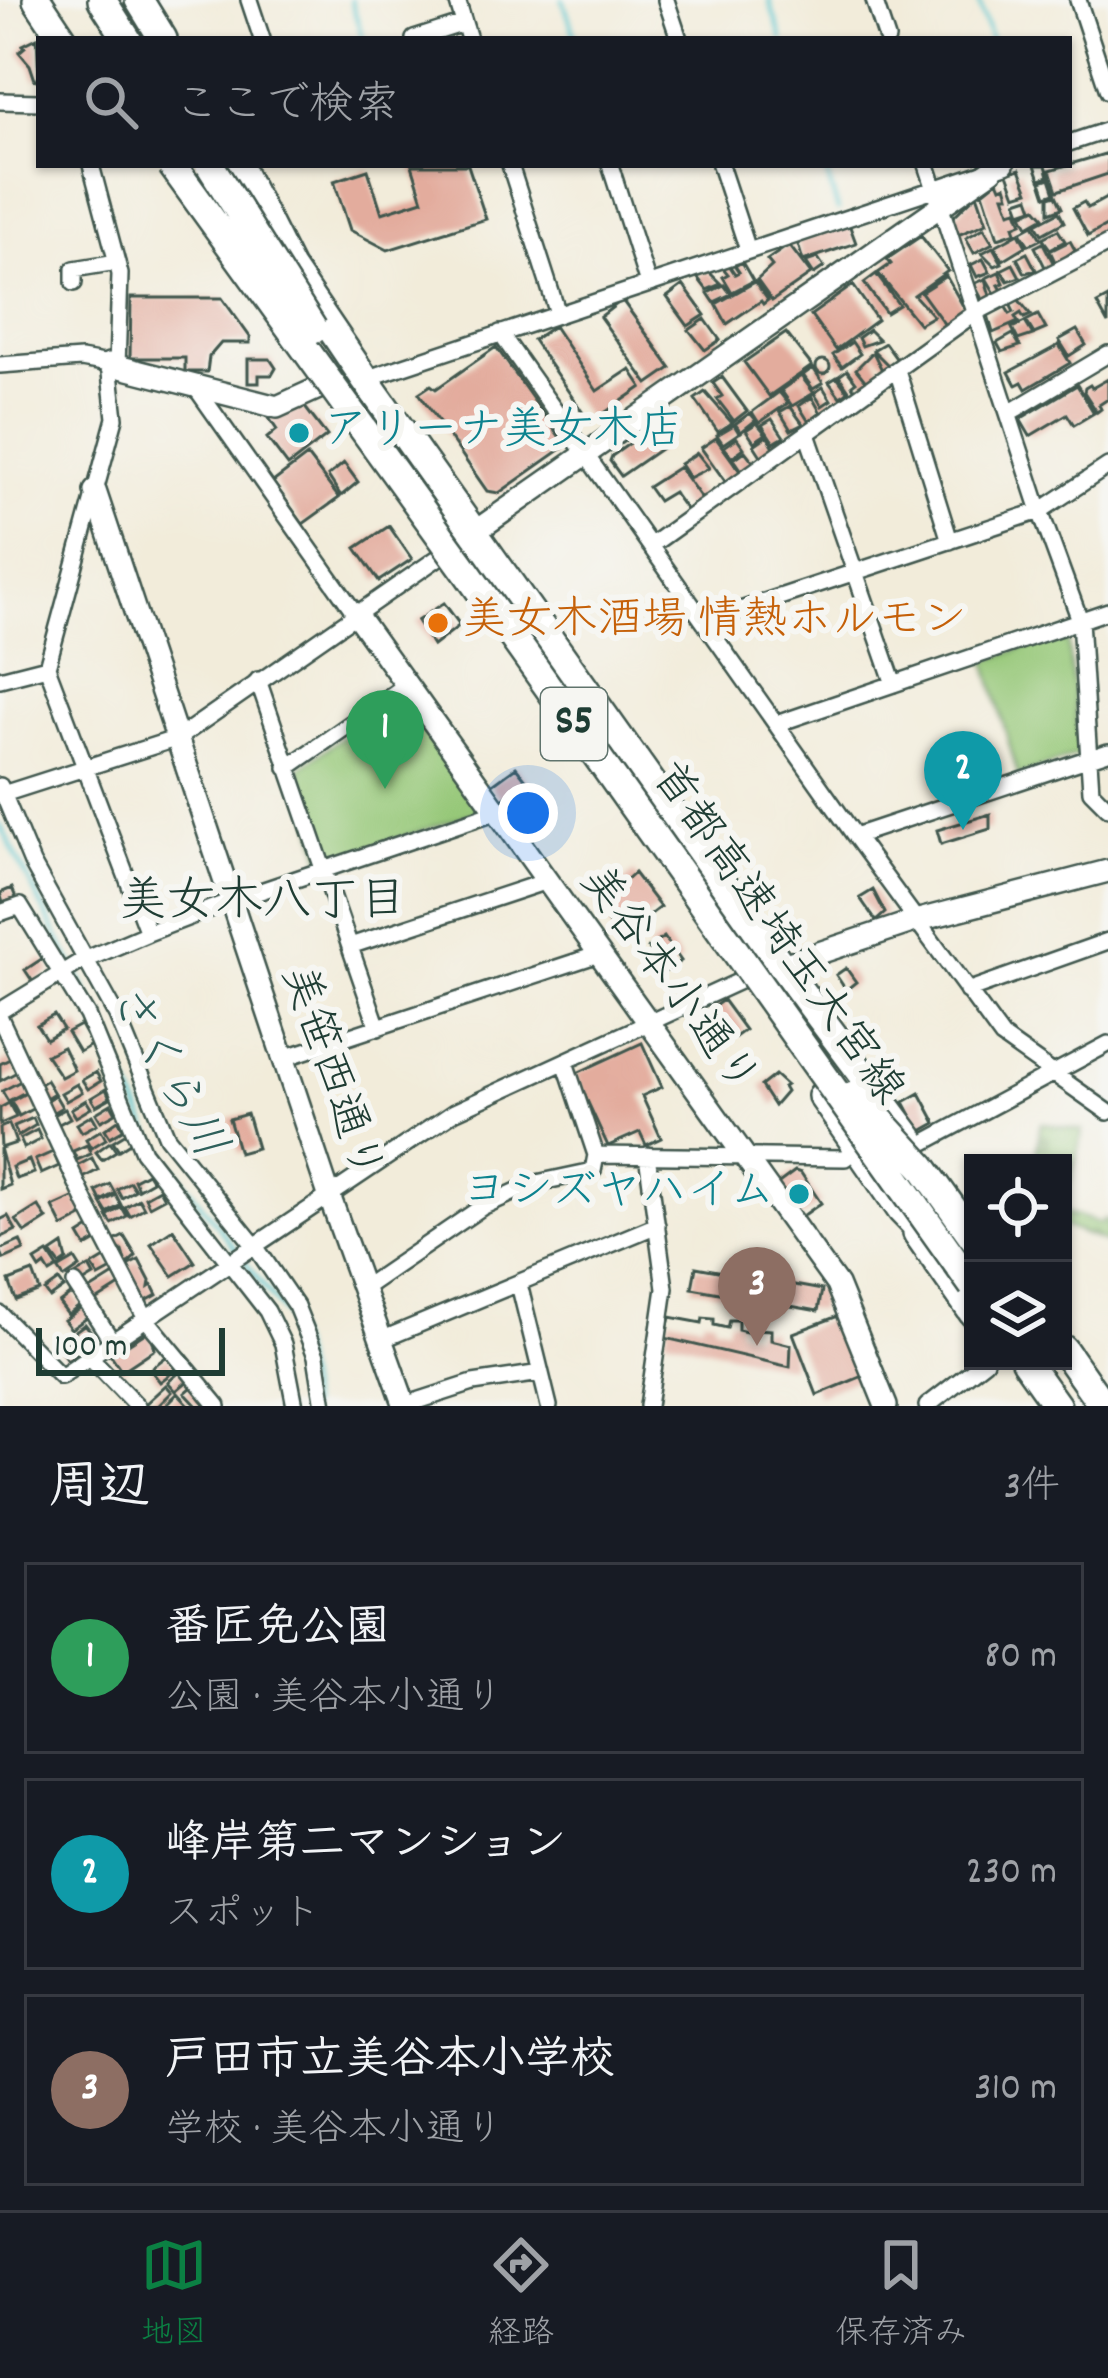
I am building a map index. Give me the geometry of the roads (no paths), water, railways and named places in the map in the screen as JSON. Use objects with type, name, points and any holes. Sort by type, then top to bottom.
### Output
[{"type":"highway","points":[[37,0],[61,36]]},
{"type":"highway","points":[[53,0],[77,36]]},
{"type":"highway","points":[[102,0],[125,36]]},
{"type":"highway","points":[[118,0],[141,36]]},
{"type":"highway","points":[[140,0],[161,36]]},
{"type":"highway","points":[[159,168],[442,555],[964,1300]]},
{"type":"highway","name":"首都高速埼玉大宮線","points":[[174,168],[849,1098]]},
{"type":"highway","points":[[219,168],[781,965],[964,1211]]},
{"type":"highway","name":"首都高速埼玉大宮線","points":[[219,168],[307,320],[849,1098],[964,1272]]},
{"type":"highway","points":[[849,1098],[923,1167],[964,1231]]},
{"type":"highway","points":[[849,1098],[892,1187],[964,1287]]},
{"type":"highway","points":[[940,1181],[964,1228]]},
{"type":"highway","points":[[901,1210],[964,1276]]},
{"type":"highway","points":[[1072,1362],[1103,1406]]},
{"type":"highway","points":[[1012,1370],[1036,1406]]},
{"type":"highway","points":[[1022,1370],[1046,1406]]},
{"type":"highway","points":[[1043,1370],[1068,1406]]},
{"type":"highway","points":[[1066,1370],[1091,1406]]},
{"type":"street","points":[[249,0],[261,36]]},
{"type":"street","points":[[434,36],[467,31],[457,0]]},
{"type":"street","points":[[666,0],[678,36]]},
{"type":"street","points":[[874,0],[885,36]]},
{"type":"street","points":[[1078,0],[1108,91]]},
{"type":"street","points":[[0,100],[36,102]]},
{"type":"street","points":[[1072,142],[1108,130]]},
{"type":"street","points":[[92,168],[120,274],[113,365],[115,418],[47,667],[148,933]]},
{"type":"street","points":[[511,168],[558,314]]},
{"type":"street","points":[[611,168],[648,284]]},
{"type":"street","points":[[721,168],[748,250]]},
{"type":"street","points":[[929,168],[1080,620],[1091,791],[1108,808]]},
{"type":"street","points":[[473,533],[938,198],[997,168]]},
{"type":"street","points":[[365,380],[748,250],[938,198]]},
{"type":"street","points":[[650,546],[975,314],[1108,244]]},
{"type":"street","points":[[74,283],[74,269],[116,262]]},
{"type":"street","points":[[500,333],[854,836],[1002,1037],[1108,1112]]},
{"type":"street","points":[[1009,412],[1108,354]]},
{"type":"street","points":[[0,364],[81,359],[278,406],[321,386]]},
{"type":"street","points":[[897,370],[950,541]]},
{"type":"street","name":"美谷本小通り","points":[[192,383],[837,1286],[886,1406]]},
{"type":"street","points":[[807,434],[894,684]]},
{"type":"street","points":[[704,622],[1040,511],[1108,466]]},
{"type":"street","name":"美笹西通り","points":[[95,491],[329,1196],[405,1406]]},
{"type":"street","points":[[295,1406],[283,1344],[241,1255],[167,1137],[117,1016],[32,863],[1,791],[178,738],[442,555]]},
{"type":"street","points":[[776,724],[1108,611]]},
{"type":"street","points":[[0,680],[47,667]]},
{"type":"street","points":[[258,680],[378,1028]]},
{"type":"street","points":[[286,768],[406,685]]},
{"type":"street","points":[[854,836],[1108,752]]},
{"type":"street","points":[[218,1406],[146,1319],[87,1205],[0,1015],[62,972],[148,933],[495,812]]},
{"type":"street","points":[[0,1314],[61,1376],[454,1112],[781,965],[915,921],[1108,871]]},
{"type":"street","points":[[350,946],[547,881]]},
{"type":"street","points":[[0,913],[20,906],[62,972],[87,1016],[143,1152],[296,1306],[309,1335],[324,1406]]},
{"type":"street","points":[[967,991],[1108,941]]},
{"type":"street","points":[[284,1058],[599,954]]},
{"type":"street","points":[[916,1147],[1108,1044]]},
{"type":"street","points":[[362,1289],[482,1207],[532,1184],[593,1172],[596,1155],[565,1062]]},
{"type":"street","points":[[596,1155],[845,1158],[858,1148]]},
{"type":"street","points":[[647,1155],[665,1288],[648,1406]]},
{"type":"street","points":[[381,1340],[657,1226]]},
{"type":"street","points":[[75,1284],[112,1340]]},
{"type":"street","points":[[519,1284],[549,1406]]},
{"type":"street","points":[[89,1356],[137,1406]]},
{"type":"street","points":[[927,1406],[973,1370]]},
{"type":"street","points":[[405,1406],[473,1383],[541,1373]]},
{"type":"waterway","points":[[351,0],[362,36]]},
{"type":"waterway","points":[[563,0],[575,36]]},
{"type":"waterway","points":[[769,0],[781,36]]},
{"type":"waterway","points":[[978,0],[990,36]]},
{"type":"waterway","points":[[825,168],[838,210]]},
{"type":"waterway","name":"さくら川","points":[[0,825],[88,995],[153,1140],[289,1320],[301,1355],[309,1406]]},
{"type":"place","name":"アリーナ美女木店","points":[[299,433]]},
{"type":"place","name":"美女木酒場 情熱ホルモン","points":[[438,623]]},
{"type":"place","name":"番匠免公園","points":[[385,789]]},
{"type":"place","name":"峰岸第二マンション","points":[[963,830]]},
{"type":"place","name":"ヨシズヤハイム","points":[[799,1194]]},
{"type":"place","name":"戸田市立美谷本小学校","points":[[757,1346]]},
{"type":"district","name":"美女木八丁目","points":[[263,904]]}]
